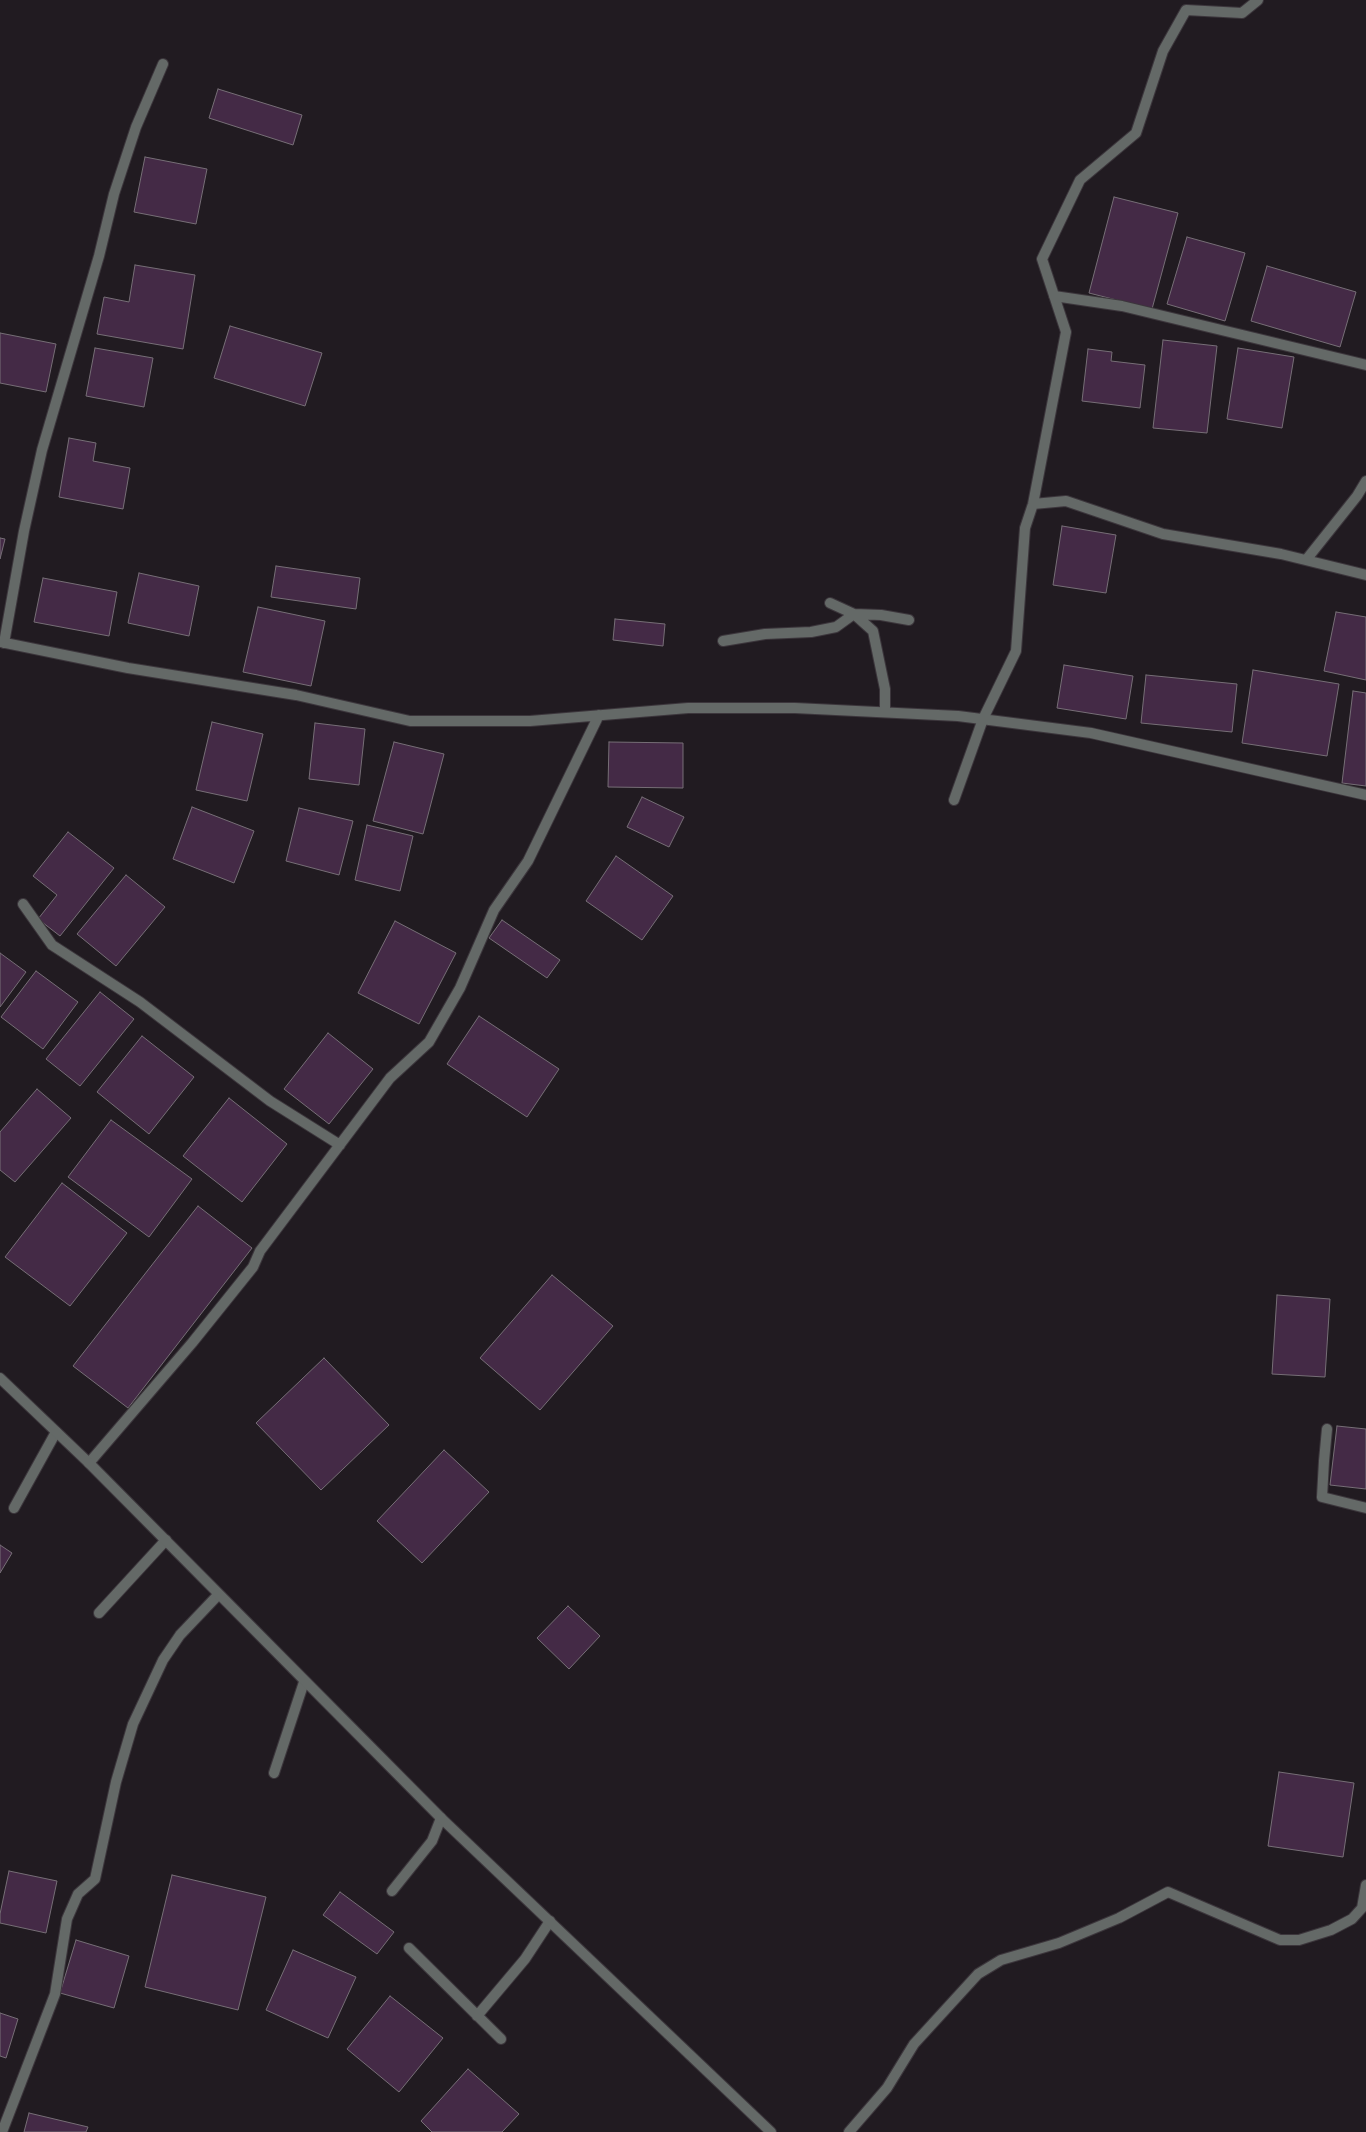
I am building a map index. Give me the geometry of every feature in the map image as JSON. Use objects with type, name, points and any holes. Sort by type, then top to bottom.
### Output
[{"type":"street","points":[[954,800],[983,719],[1016,651],[1024,528],[1033,504],[1066,332],[1042,259],[1080,180],[1136,133],[1163,51],[1186,10],[1242,13],[1258,0]]},
{"type":"street","points":[[163,64],[136,127],[114,194],[99,256],[42,450],[2,643],[128,668],[296,695],[410,720],[530,720],[688,708],[795,708],[958,716],[1091,733],[1366,795]]},
{"type":"street","points":[[1054,296],[1122,306],[1366,365]]},
{"type":"street","points":[[1306,560],[1357,496],[1366,481]]},
{"type":"street","points":[[1033,504],[1066,501],[1163,534],[1306,560],[1366,575]]},
{"type":"street","points":[[830,603],[854,614],[873,631],[885,690],[885,712]]},
{"type":"street","points":[[723,641],[765,634],[811,632],[836,627],[854,614],[881,615],[909,620]]},
{"type":"street","points":[[89,1464],[192,1343],[253,1267],[260,1251],[390,1078],[429,1042],[460,988],[494,910],[528,861],[599,715]]},
{"type":"street","points":[[23,904],[52,945],[140,1002],[270,1101],[340,1145]]},
{"type":"street","points":[[0,1378],[166,1540],[304,1682],[441,1818],[770,2132]]},
{"type":"street","points":[[1327,1429],[1322,1498],[1366,1508]]},
{"type":"street","points":[[14,1508],[56,1432]]},
{"type":"street","points":[[99,1614],[166,1540]]},
{"type":"street","points":[[2,2132],[55,1994],[67,1919],[78,1894],[95,1879],[116,1782],[133,1724],[163,1660],[180,1635],[218,1595]]},
{"type":"street","points":[[274,1773],[304,1682]]},
{"type":"street","points":[[392,1891],[432,1841],[441,1818]]},
{"type":"street","points":[[849,2132],[887,2088],[914,2044],[978,1974],[1001,1960],[1058,1943],[1119,1918],[1168,1892],[1280,1940],[1299,1940],[1331,1930],[1352,1919],[1362,1908],[1366,1885]]},
{"type":"street","points":[[477,2016],[525,1959],[550,1920]]},
{"type":"street","points":[[408,1948],[501,2040]]},
{"type":"building","points":[[218,89],[302,115],[293,145],[209,118]]},
{"type":"building","points":[[145,157],[207,169],[196,224],[134,212]]},
{"type":"building","points":[[1114,197],[1178,213],[1152,309],[1089,293]]},
{"type":"building","points":[[1187,237],[1245,253],[1225,321],[1167,304]]},
{"type":"building","points":[[135,265],[195,275],[183,349],[97,334],[104,297],[129,302]]},
{"type":"building","points":[[1267,266],[1356,292],[1340,347],[1251,321]]},
{"type":"building","points":[[230,326],[322,353],[305,406],[214,378]]},
{"type":"building","points":[[0,333],[56,344],[46,392],[0,383]]},
{"type":"building","points":[[1163,340],[1217,346],[1207,433],[1153,428]]},
{"type":"building","points":[[95,348],[153,358],[144,407],[86,396]]},
{"type":"building","points":[[1238,348],[1294,357],[1282,428],[1227,419]]},
{"type":"building","points":[[1088,349],[1112,352],[1111,361],[1145,365],[1140,408],[1082,401]]},
{"type":"building","points":[[69,438],[96,443],[93,461],[130,468],[123,509],[59,497]]},
{"type":"building","points":[[1062,526],[1116,535],[1106,593],[1053,585]]},
{"type":"building","points":[[0,538],[5,539],[0,559]]},
{"type":"building","points":[[276,566],[360,578],[356,609],[271,597]]},
{"type":"building","points":[[139,573],[199,586],[189,636],[128,623]]},
{"type":"building","points":[[43,578],[117,592],[109,636],[34,622]]},
{"type":"building","points":[[258,607],[325,621],[311,686],[243,672]]},
{"type":"building","points":[[1336,612],[1366,617],[1366,680],[1324,671]]},
{"type":"building","points":[[615,619],[665,624],[663,646],[613,640]]},
{"type":"building","points":[[1064,665],[1133,676],[1126,719],[1057,708]]},
{"type":"building","points":[[1253,670],[1339,684],[1327,756],[1242,743]]},
{"type":"building","points":[[1146,675],[1237,684],[1232,732],[1141,723]]},
{"type":"building","points":[[1353,691],[1366,693],[1366,786],[1342,783]]},
{"type":"building","points":[[212,722],[263,734],[247,801],[196,790]]},
{"type":"building","points":[[315,723],[365,729],[359,785],[309,779]]},
{"type":"building","points":[[394,742],[444,754],[423,834],[373,821]]},
{"type":"building","points":[[609,742],[683,743],[683,788],[608,787]]},
{"type":"building","points":[[642,797],[684,817],[669,847],[627,827]]},
{"type":"building","points":[[192,807],[254,831],[234,883],[173,859]]},
{"type":"building","points":[[299,808],[353,821],[339,875],[286,861]]},
{"type":"building","points":[[367,825],[413,836],[400,891],[355,880]]},
{"type":"building","points":[[68,832],[114,868],[60,936],[38,919],[57,895],[33,876]]},
{"type":"building","points":[[616,856],[673,896],[642,940],[586,901]]},
{"type":"building","points":[[126,875],[165,907],[116,966],[77,934]]},
{"type":"building","points":[[502,920],[560,960],[547,978],[489,938]]},
{"type":"building","points":[[395,921],[456,953],[419,1024],[358,993]]},
{"type":"building","points":[[0,953],[26,972],[0,1007]]},
{"type":"building","points":[[36,971],[78,1002],[43,1049],[1,1017]]},
{"type":"building","points":[[100,992],[134,1019],[80,1086],[46,1059]]},
{"type":"building","points":[[479,1016],[559,1069],[527,1117],[447,1064]]},
{"type":"building","points":[[328,1033],[373,1069],[329,1124],[284,1089]]},
{"type":"building","points":[[142,1036],[194,1077],[149,1134],[97,1092]]},
{"type":"building","points":[[37,1089],[71,1118],[15,1182],[0,1170],[0,1132]]},
{"type":"building","points":[[229,1098],[287,1144],[242,1202],[183,1156]]},
{"type":"building","points":[[111,1120],[192,1179],[149,1237],[68,1177]]},
{"type":"building","points":[[62,1183],[127,1233],[70,1306],[5,1257]]},
{"type":"building","points":[[198,1206],[252,1248],[128,1408],[73,1366]]},
{"type":"building","points":[[552,1275],[613,1326],[540,1410],[480,1358]]},
{"type":"building","points":[[1277,1295],[1330,1299],[1325,1377],[1272,1374]]},
{"type":"building","points":[[324,1358],[389,1425],[321,1490],[256,1423]]},
{"type":"building","points":[[1337,1426],[1366,1429],[1366,1489],[1330,1485]]},
{"type":"building","points":[[444,1450],[489,1492],[422,1563],[377,1521]]},
{"type":"building","points":[[0,1545],[12,1553],[0,1573]]},
{"type":"building","points":[[568,1606],[600,1636],[569,1669],[537,1638]]},
{"type":"building","points":[[1279,1772],[1354,1783],[1343,1857],[1268,1846]]},
{"type":"building","points":[[9,1871],[57,1881],[46,1933],[0,1923],[0,1914]]},
{"type":"building","points":[[172,1875],[266,1897],[238,2010],[145,1987]]},
{"type":"building","points":[[340,1892],[394,1932],[377,1954],[323,1915]]},
{"type":"building","points":[[76,1940],[129,1956],[114,2008],[60,1993]]},
{"type":"building","points":[[293,1950],[356,1977],[328,2038],[266,2010]]},
{"type":"building","points":[[390,1996],[443,2038],[399,2092],[347,2049]]},
{"type":"building","points":[[0,2013],[18,2019],[6,2058],[0,2056]]},
{"type":"building","points":[[468,2069],[519,2114],[502,2132],[432,2132],[421,2121]]},
{"type":"building","points":[[29,2113],[88,2127],[86,2132],[24,2132]]}]
